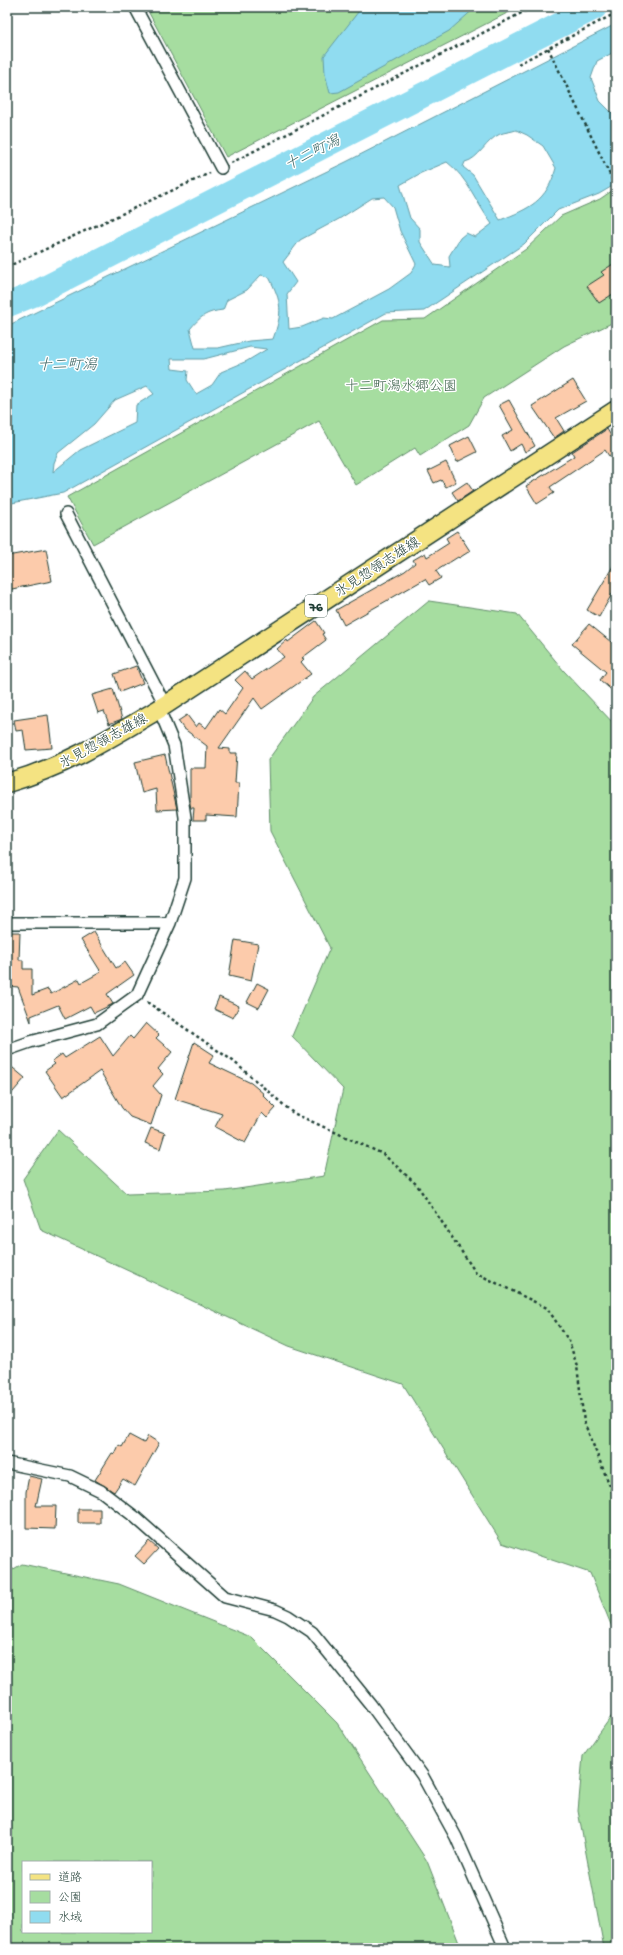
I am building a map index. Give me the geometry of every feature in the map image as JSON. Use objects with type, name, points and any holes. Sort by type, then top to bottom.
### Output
[{"type":"main road","name":"氷見惣領志雄線","points":[[7,783],[53,768],[94,748],[162,707],[616,410]]},
{"type":"street","points":[[135,7],[221,168]]},
{"type":"street","points":[[7,1050],[30,1042],[97,1024],[137,995],[170,923],[185,878],[185,817],[174,744],[162,707],[66,514]]},
{"type":"street","points":[[7,923],[170,923]]},
{"type":"street","points":[[7,1463],[70,1476],[101,1491],[135,1517],[225,1597],[275,1610],[288,1616],[312,1632],[371,1704],[422,1775],[456,1837],[505,1948]]},
{"type":"path","points":[[7,267],[221,168],[533,7]]},
{"type":"path","points":[[518,64],[616,13]]},
{"type":"path","points":[[548,48],[616,187]]},
{"type":"path","points":[[137,995],[233,1061],[293,1113],[383,1154],[417,1186],[476,1273],[547,1308],[569,1341],[577,1366],[584,1422],[616,1501]]},
{"type":"green space","points":[[162,7],[519,7],[226,157],[149,13]]},
{"type":"green space","name":"十二町潟水郷公園","points":[[616,188],[616,321],[564,346],[484,398],[469,425],[420,456],[415,448],[356,485],[319,421],[93,544],[67,497],[383,320],[425,319],[526,249],[561,216],[600,199]]},
{"type":"green space","points":[[429,601],[517,614],[564,671],[616,726],[616,1637],[590,1573],[502,1543],[403,1384],[289,1346],[41,1230],[23,1179],[58,1130],[127,1194],[225,1191],[324,1176],[343,1089],[292,1036],[330,948],[270,831],[268,760],[313,697]]},
{"type":"green space","points":[[22,1564],[119,1584],[251,1637],[337,1723],[427,1861],[461,1948],[7,1948],[7,1573]]},
{"type":"green space","points":[[616,1710],[616,1948],[604,1948],[578,1811],[583,1756]]},
{"type":"water","points":[[362,7],[476,7],[449,31],[339,92],[330,93],[325,74],[324,56]]},
{"type":"water","name":"十二町潟","points":[[616,24],[616,51],[597,61],[591,78],[600,101],[616,117],[616,184],[599,194],[558,210],[524,244],[424,311],[386,313],[63,493],[7,504],[7,326],[346,162]],"holes":[[[516,130],[527,135],[543,146],[556,168],[548,188],[536,202],[520,212],[500,220],[473,175],[463,167],[465,162],[474,157],[491,140],[502,133]],[[447,162],[461,175],[492,224],[475,237],[466,233],[460,238],[449,256],[450,267],[435,265],[420,242],[420,229],[410,218],[400,185],[421,173]],[[384,197],[393,207],[400,231],[416,264],[411,273],[389,289],[333,319],[324,318],[302,327],[289,329],[287,294],[296,282],[283,262],[300,240],[339,219],[372,198]],[[261,275],[269,277],[277,294],[280,307],[280,314],[273,339],[249,341],[218,348],[195,348],[190,329],[208,313],[223,310],[227,300],[247,290]],[[250,347],[267,349],[247,361],[221,372],[212,385],[196,394],[187,380],[188,371],[172,369],[171,359],[204,359]],[[147,386],[154,394],[136,405],[135,423],[80,450],[53,472],[54,463],[58,453],[94,424],[115,400]]]},
{"type":"building","points":[[616,262],[616,292],[599,303],[587,286],[604,275],[601,272]]},
{"type":"building","points":[[573,380],[586,401],[556,418],[564,431],[554,438],[532,406]]},
{"type":"building","points":[[509,400],[535,446],[525,452],[521,444],[510,451],[502,436],[513,430],[499,405]]},
{"type":"building","points":[[607,429],[616,444],[616,451],[609,456],[605,450],[550,487],[554,493],[537,504],[526,486],[574,456],[572,452]]},
{"type":"building","points":[[469,436],[477,452],[457,462],[450,446]]},
{"type":"building","points":[[446,462],[456,482],[446,487],[441,480],[434,483],[428,471]]},
{"type":"building","points":[[467,482],[473,491],[458,501],[452,492]]},
{"type":"building","points":[[457,531],[470,551],[436,571],[441,578],[429,585],[425,579],[344,625],[336,610],[405,571],[415,563],[413,560],[425,553],[427,557],[449,543],[446,538]]},
{"type":"building","points":[[46,549],[52,581],[7,590],[7,556]]},
{"type":"building","points":[[616,561],[616,587],[599,617],[587,610]]},
{"type":"building","points":[[316,621],[324,633],[322,634],[326,640],[302,658],[304,659],[301,662],[311,674],[262,709],[254,698],[219,748],[230,749],[230,753],[237,753],[235,783],[239,783],[237,817],[206,815],[206,820],[193,820],[194,808],[191,808],[190,804],[190,768],[206,768],[207,746],[183,728],[178,721],[187,715],[196,727],[199,723],[206,728],[219,709],[225,714],[243,688],[235,680],[245,671],[252,679],[284,657],[277,649],[287,640],[288,642]]},
{"type":"building","points":[[589,624],[616,646],[616,694],[600,680],[606,672],[572,644]]},
{"type":"building","points":[[136,666],[143,683],[120,692],[114,674]]},
{"type":"building","points":[[113,689],[122,719],[109,724],[104,711],[98,713],[92,695]]},
{"type":"building","points":[[48,715],[52,748],[26,750],[23,730],[16,731],[14,720]]},
{"type":"building","points":[[165,755],[177,809],[157,810],[156,789],[142,793],[135,762]]},
{"type":"building","points":[[7,932],[20,932],[19,960],[23,960],[23,969],[32,969],[32,995],[48,989],[51,994],[79,979],[81,983],[101,972],[81,940],[94,932],[116,968],[125,962],[134,975],[107,994],[113,1004],[94,1013],[90,1006],[65,1019],[58,1005],[31,1016],[31,1022],[18,987],[7,986]]},
{"type":"building","points":[[235,940],[258,944],[251,981],[229,976]]},
{"type":"building","points":[[257,983],[269,989],[259,1008],[247,1002]]},
{"type":"building","points":[[219,997],[239,1006],[233,1018],[214,1009]]},
{"type":"building","points":[[146,1023],[159,1035],[156,1038],[172,1052],[158,1069],[163,1074],[153,1086],[161,1095],[151,1125],[130,1117],[122,1108],[100,1071],[63,1097],[45,1071],[55,1064],[52,1061],[62,1054],[65,1058],[100,1036],[113,1056],[130,1036],[133,1039]]},
{"type":"building","points":[[194,1042],[214,1055],[209,1063],[251,1083],[264,1094],[263,1095],[276,1108],[267,1118],[262,1113],[245,1143],[215,1127],[222,1114],[175,1099]]},
{"type":"building","points":[[7,1063],[25,1078],[7,1099]]},
{"type":"building","points":[[151,1128],[165,1133],[160,1149],[145,1143]]},
{"type":"building","points":[[129,1435],[144,1443],[148,1436],[159,1443],[135,1486],[123,1479],[114,1492],[95,1480],[112,1453],[115,1454],[119,1445],[122,1447]]},
{"type":"building","points":[[29,1476],[42,1479],[36,1506],[56,1506],[55,1529],[26,1528],[26,1492]]},
{"type":"building","points":[[78,1509],[100,1509],[100,1523],[78,1523]]},
{"type":"building","points":[[149,1541],[158,1549],[144,1564],[135,1556]]},
{"type":"waterway","name":"十二町潟","points":[[7,305],[32,295],[595,7]]}]
